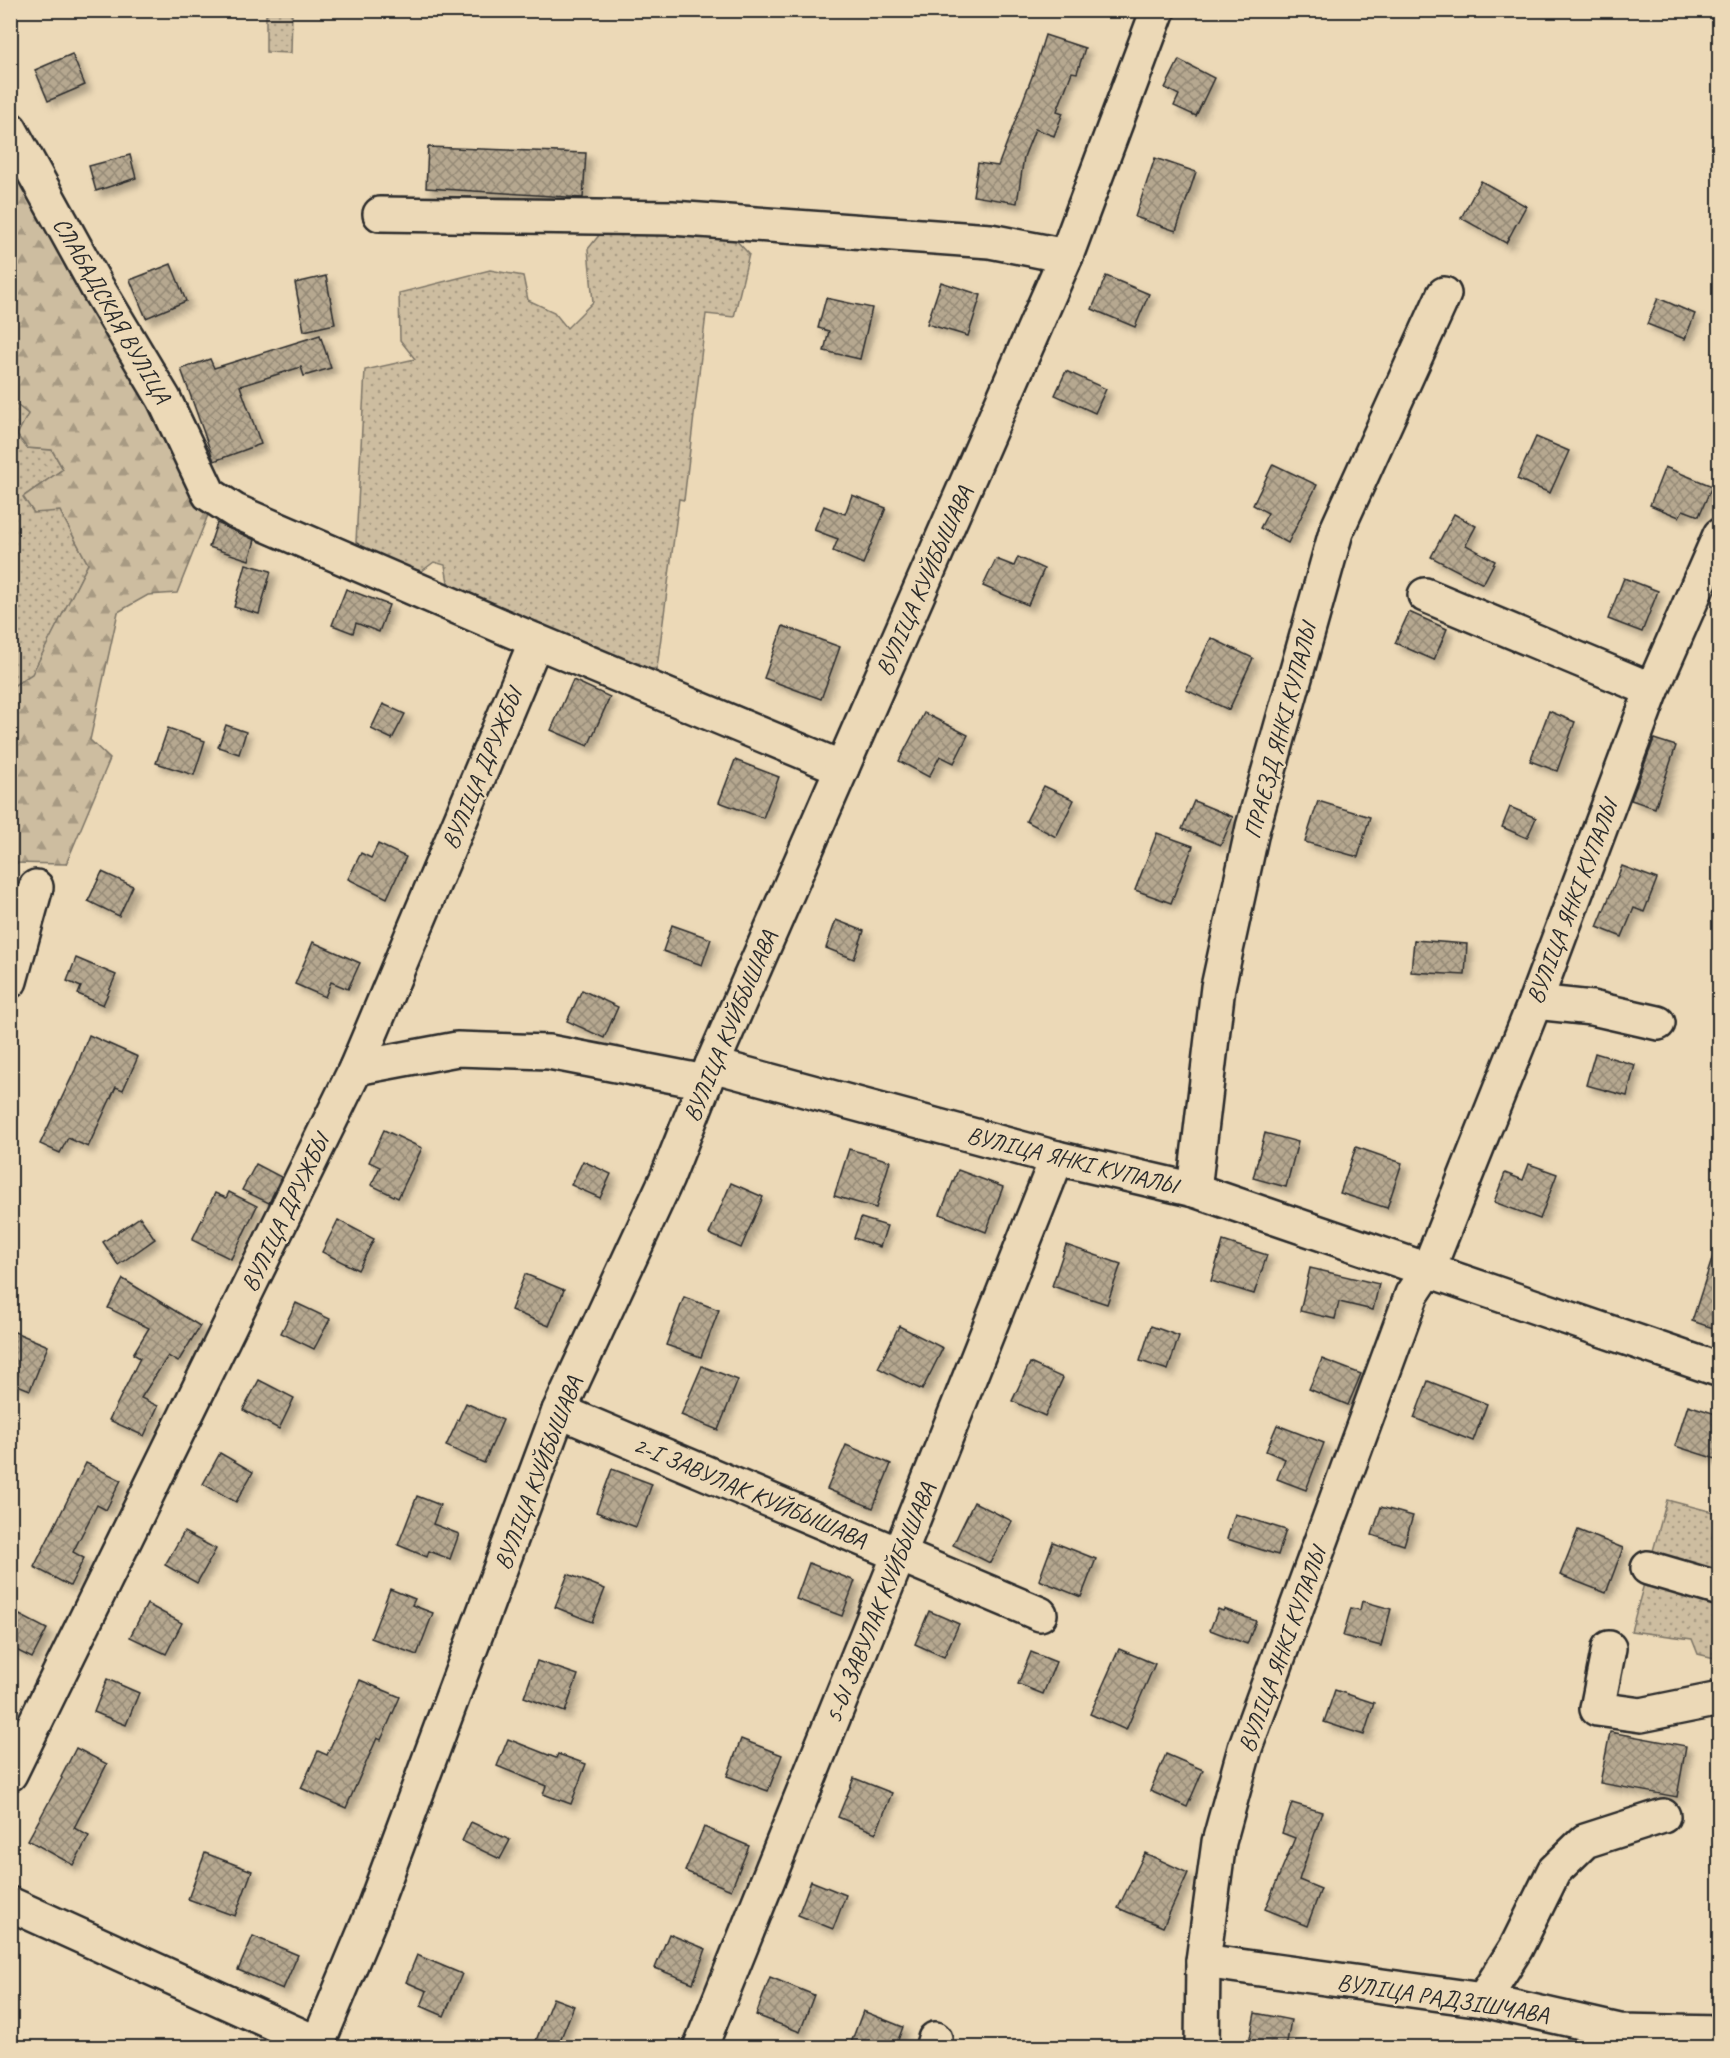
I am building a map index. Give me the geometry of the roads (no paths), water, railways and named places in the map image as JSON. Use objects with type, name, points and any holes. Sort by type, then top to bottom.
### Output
[{"type":"street","name":"ВУЛІЦА КУЙБЫШАВА","points":[[316,2045],[369,1921],[559,1411],[667,1178],[709,1073],[1066,256],[1158,10]]},
{"type":"street","name":"СЛАБАДСКАЯ ВУЛІЦА","points":[[10,129],[97,287],[164,399],[209,494],[235,511],[536,641]]},
{"type":"street","points":[[380,214],[672,218],[990,241],[1066,256]]},
{"type":"street","name":"ПРАЕЗД ЯНКІ КУПАЛЫ","points":[[1194,1190],[1218,987],[1262,793],[1336,532],[1444,294]]},
{"type":"street","name":"ВУЛІЦА ЯНКІ КУПАЛЫ","points":[[1202,2048],[1203,1961],[1219,1842],[1245,1748],[1412,1294],[1428,1270],[1536,1002],[1652,690],[1719,535]]},
{"type":"street","points":[[1425,595],[1652,690]]},
{"type":"street","points":[[536,641],[842,768]]},
{"type":"street","name":"ВУЛІЦА ДРУЖБЫ","points":[[10,1774],[356,1068],[536,641]]},
{"type":"street","points":[[10,981],[36,887]]},
{"type":"street","points":[[1536,1002],[1592,1008],[1658,1023]]},
{"type":"street","name":"ВУЛІЦА ЯНКІ КУПАЛЫ","points":[[356,1068],[457,1049],[549,1052],[709,1073],[1194,1190],[1719,1370]]},
{"type":"street","name":"5-Ы ЗАВУЛАК КУЙБЫШАВА","points":[[700,2048],[1057,1158]]},
{"type":"street","name":"2-І ЗАВУЛАК КУЙБЫШАВА","points":[[559,1411],[1040,1614]]},
{"type":"street","points":[[1648,1568],[1719,1589]]},
{"type":"street","points":[[1609,1648],[1598,1709],[1641,1715],[1719,1699]]},
{"type":"street","points":[[1483,2000],[1516,1948],[1554,1871],[1585,1841],[1663,1816]]},
{"type":"street","points":[[10,1904],[316,2045]]},
{"type":"street","name":"ВУЛІЦА РАДЗІШЧАВА","points":[[1203,1961],[1483,2000],[1619,2039],[1719,2033]]}]
